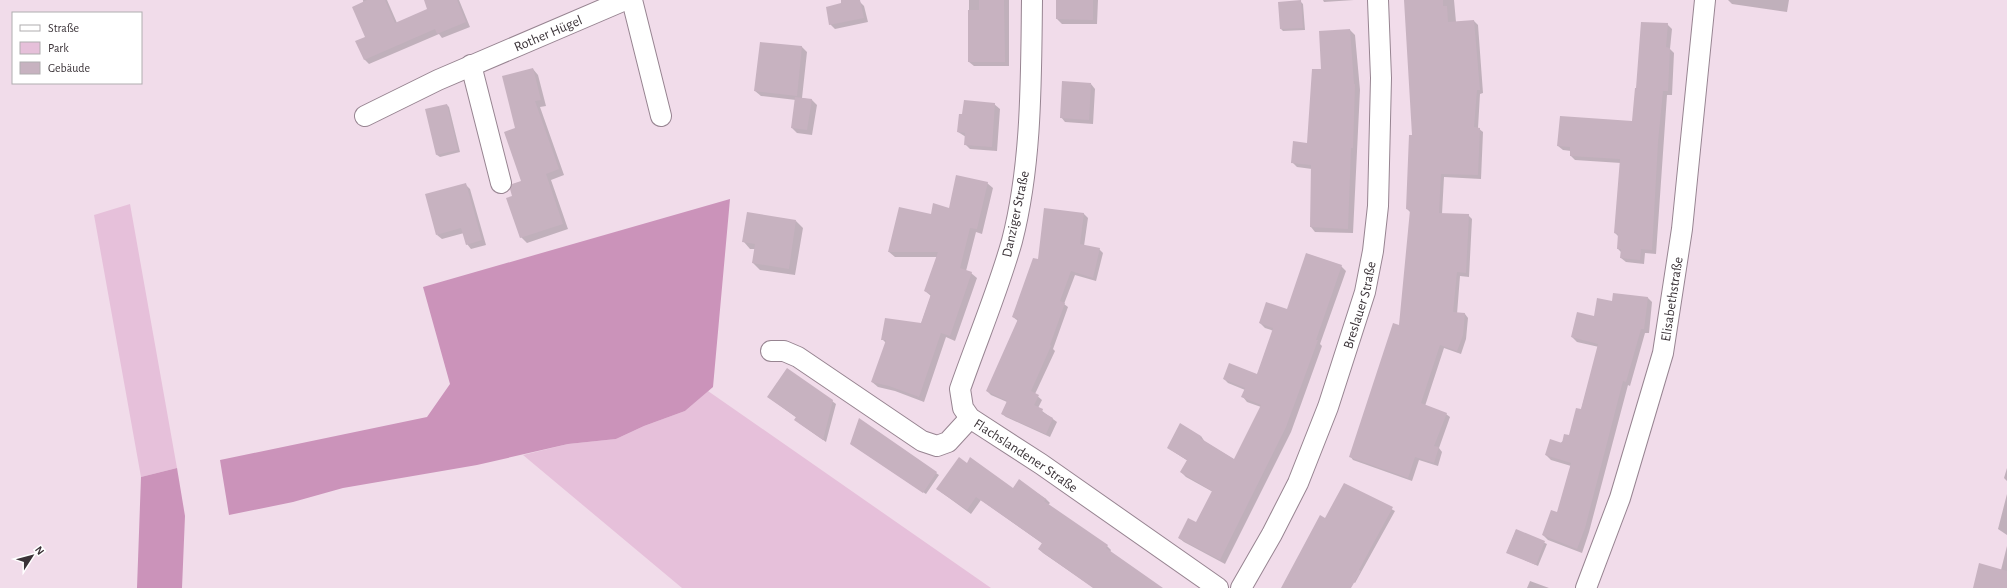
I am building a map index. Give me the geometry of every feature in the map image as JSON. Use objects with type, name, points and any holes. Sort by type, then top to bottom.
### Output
[{"type":"street","name":"Rother Hügel","points":[[365,116],[471,65],[625,0]]},
{"type":"street","points":[[632,0],[661,116]]},
{"type":"street","name":"Danziger Straße","points":[[970,418],[963,408],[960,389],[1012,241],[1025,167],[1031,66],[1032,0]]},
{"type":"street","name":"Breslauer Straße","points":[[1241,588],[1272,534],[1298,483],[1328,407],[1365,292],[1373,251],[1378,206],[1381,78],[1378,0]]},
{"type":"street","name":"Elisabethstraße","points":[[1586,588],[1620,498],[1663,353],[1682,229],[1705,0]]},
{"type":"street","points":[[471,65],[501,183]]},
{"type":"street","name":"Flachslandener Straße","points":[[771,351],[784,351],[798,358],[922,440],[937,446],[948,442],[970,418],[1041,464],[1218,588]]},
{"type":"green space","points":[[130,204],[177,468],[141,477],[94,215]]},
{"type":"green space","points":[[708,391],[991,588],[682,588],[523,455],[568,444],[616,439],[644,426],[685,411]]},
{"type":"shaded area","points":[[730,199],[713,387],[685,411],[644,426],[616,439],[568,444],[477,465],[343,488],[293,502],[229,515],[220,460],[427,417],[450,384],[423,287]]},
{"type":"shaded area","points":[[177,468],[185,516],[182,588],[137,588],[141,477]]},
{"type":"building","points":[[367,0],[385,0],[395,23],[427,9],[424,0],[457,0],[466,22],[437,34],[435,29],[364,60],[355,41],[365,37],[352,7]]},
{"type":"building","points":[[841,0],[860,0],[864,18],[829,25],[826,7],[841,3]]},
{"type":"building","points":[[979,0],[1004,0],[1005,62],[968,62],[968,10],[979,10]]},
{"type":"building","points":[[1056,0],[1093,0],[1093,20],[1056,19]]},
{"type":"building","points":[[1301,0],[1303,28],[1280,29],[1278,2]]},
{"type":"building","points":[[1404,0],[1443,0],[1443,6],[1447,6],[1448,22],[1474,20],[1480,90],[1477,90],[1474,127],[1480,128],[1478,175],[1441,174],[1439,213],[1469,214],[1466,273],[1457,272],[1453,312],[1465,313],[1463,335],[1457,351],[1440,345],[1421,403],[1447,413],[1434,446],[1439,447],[1434,463],[1415,457],[1408,478],[1349,457],[1393,323],[1399,325],[1410,210],[1406,209],[1409,135],[1412,135]]},
{"type":"building","points":[[1641,22],[1668,23],[1666,47],[1670,48],[1668,91],[1663,91],[1658,142],[1652,250],[1641,249],[1640,260],[1620,258],[1621,249],[1617,249],[1618,234],[1614,233],[1620,159],[1570,156],[1570,147],[1557,146],[1560,116],[1632,121]]},
{"type":"building","points":[[1350,29],[1355,84],[1348,229],[1310,227],[1311,165],[1291,163],[1293,141],[1307,143],[1312,69],[1321,69],[1319,31]]},
{"type":"building","points":[[760,42],[802,46],[797,96],[754,91]]},
{"type":"building","points":[[533,68],[541,100],[535,101],[559,169],[546,174],[563,224],[520,238],[506,198],[512,196],[510,189],[512,184],[521,181],[504,132],[515,128],[502,76]]},
{"type":"building","points":[[1062,81],[1091,83],[1089,120],[1060,118]]},
{"type":"building","points":[[795,97],[812,99],[807,130],[791,128]]},
{"type":"building","points":[[964,100],[995,103],[992,147],[964,145],[965,133],[957,132],[959,114],[962,114]]},
{"type":"building","points":[[447,104],[458,150],[436,155],[425,109]]},
{"type":"building","points":[[956,175],[988,182],[977,229],[970,228],[960,268],[972,272],[950,336],[941,333],[919,397],[889,386],[871,382],[886,340],[881,340],[885,318],[921,323],[931,294],[924,291],[938,252],[888,252],[899,207],[931,214],[933,203],[949,208]]},
{"type":"building","points":[[466,183],[482,240],[466,245],[461,228],[436,235],[425,194]]},
{"type":"building","points":[[1044,208],[1084,213],[1080,244],[1100,248],[1093,278],[1071,271],[1060,301],[1065,303],[1050,345],[1051,346],[1031,391],[1039,395],[1034,405],[1043,409],[1042,412],[1053,418],[1046,434],[1001,414],[1007,401],[986,391],[1018,319],[1012,317],[1033,258],[1038,259]]},
{"type":"building","points":[[747,212],[796,220],[789,269],[752,263],[755,244],[742,242]]},
{"type":"building","points":[[1306,253],[1342,265],[1316,340],[1318,340],[1286,427],[1220,560],[1178,538],[1188,518],[1196,522],[1212,491],[1180,472],[1187,460],[1167,448],[1180,423],[1201,436],[1200,438],[1234,459],[1261,405],[1241,397],[1245,388],[1223,379],[1229,363],[1257,374],[1273,328],[1259,323],[1266,302],[1287,309]]},
{"type":"building","points":[[1613,293],[1648,297],[1644,329],[1641,329],[1626,382],[1623,381],[1585,528],[1577,549],[1542,535],[1551,510],[1557,512],[1571,463],[1545,455],[1550,439],[1562,443],[1564,434],[1569,435],[1576,408],[1581,409],[1598,344],[1571,337],[1577,312],[1594,316],[1597,298],[1612,301]]},
{"type":"building","points":[[787,368],[833,400],[823,440],[794,420],[796,417],[767,397]]},
{"type":"building","points":[[859,418],[937,472],[923,493],[850,444]]},
{"type":"building","points":[[959,457],[967,463],[970,457],[1013,488],[1019,479],[1046,499],[1044,501],[1108,545],[1106,548],[1163,588],[1093,588],[1038,549],[1042,543],[976,497],[967,510],[936,489]]},
{"type":"building","points":[[1344,483],[1393,507],[1351,588],[1281,588],[1320,515],[1325,518]]},
{"type":"building","points":[[1516,529],[1545,541],[1536,565],[1506,553]]},
{"type":"building","points":[[1979,563],[2007,571],[2007,588],[1973,588]]}]
